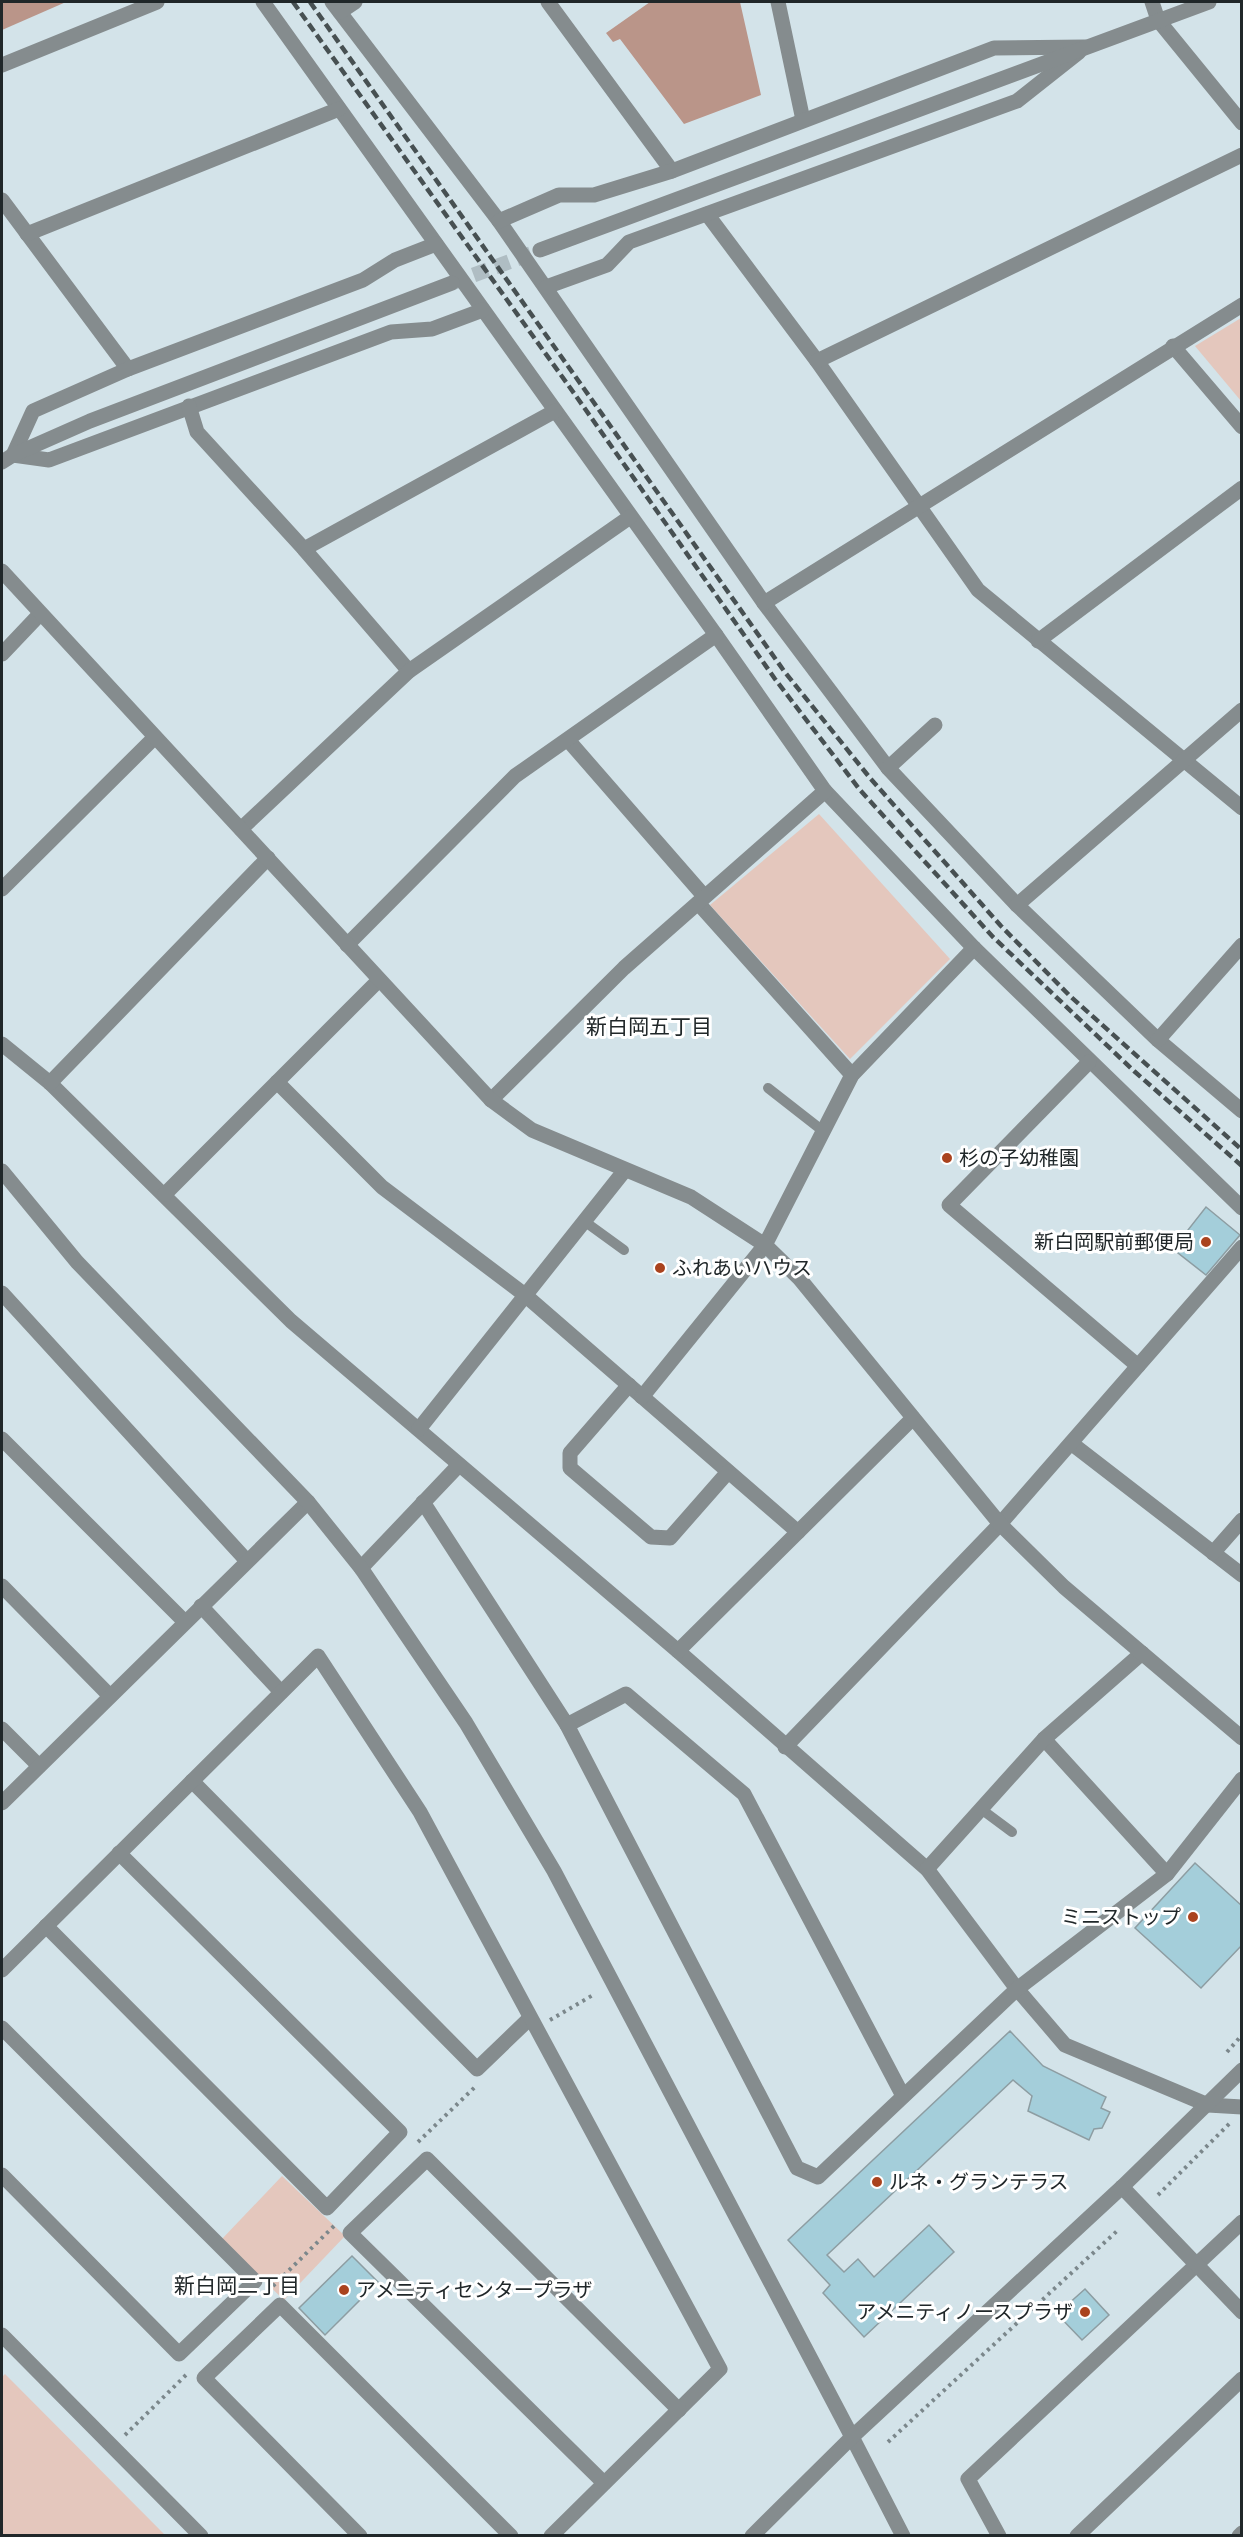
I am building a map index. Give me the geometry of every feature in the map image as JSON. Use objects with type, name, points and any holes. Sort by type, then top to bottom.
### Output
[{"type":"street","points":[[2,65],[157,2]]},
{"type":"street","points":[[262,2],[716,635],[825,791],[974,948],[1242,1208]]},
{"type":"street","points":[[355,2],[336,7],[546,287],[764,603],[888,768],[1017,905],[1158,1040],[1242,1111]]},
{"type":"street","points":[[548,2],[672,171]]},
{"type":"street","points":[[778,2],[803,120]]},
{"type":"street","points":[[1152,2],[1158,20],[1242,123]]},
{"type":"street","points":[[540,250],[1209,2]]},
{"type":"street","points":[[498,221],[559,195],[594,195],[672,171],[994,48],[1086,47]]},
{"type":"street","points":[[546,287],[607,265],[629,242],[1017,101],[1086,47]]},
{"type":"street","points":[[27,234],[339,108]]},
{"type":"street","points":[[817,361],[1242,155]]},
{"type":"street","points":[[2,200],[128,369]]},
{"type":"street","points":[[707,214],[817,361],[978,590],[1242,807]]},
{"type":"street","points":[[7,458],[33,411],[128,369],[363,280],[394,260],[436,244]]},
{"type":"street","points":[[7,458],[90,421],[452,283]]},
{"type":"street","points":[[764,603],[1242,305]]},
{"type":"street","points":[[7,458],[49,460],[391,332],[432,329],[483,310]]},
{"type":"street","points":[[1173,346],[1242,427]]},
{"type":"street","points":[[189,406],[196,432],[304,549],[410,671]]},
{"type":"street","points":[[304,549],[555,411]]},
{"type":"street","points":[[1038,641],[1242,489]]},
{"type":"street","points":[[241,829],[410,671],[630,517]]},
{"type":"street","points":[[2,571],[491,1100],[532,1130],[691,1197],[765,1245],[799,1278],[1000,1524],[1064,1587],[1242,1738]]},
{"type":"street","points":[[2,654],[40,614]]},
{"type":"street","points":[[347,945],[516,776],[716,635]]},
{"type":"street","points":[[1017,905],[1242,710]]},
{"type":"street","points":[[888,768],[934,725]]},
{"type":"street","points":[[2,889],[154,738]]},
{"type":"street","points":[[567,740],[852,1075]]},
{"type":"street","points":[[491,1100],[624,968],[825,791]]},
{"type":"street","points":[[50,1083],[268,858]]},
{"type":"street","points":[[1158,1040],[1242,945]]},
{"type":"street","points":[[642,1397],[765,1245],[852,1075],[974,948]]},
{"type":"street","points":[[165,1194],[379,980]]},
{"type":"street","points":[[2,1044],[50,1083],[165,1194],[291,1321],[678,1652],[927,1869],[1017,1989],[1065,2045],[1208,2105],[1237,2114]]},
{"type":"street","points":[[1089,1062],[950,1205],[1138,1366]]},
{"type":"street","points":[[277,1082],[382,1187],[525,1295],[798,1532]]},
{"type":"street","points":[[419,1429],[625,1170]]},
{"type":"street","points":[[2,1171],[77,1262],[308,1502],[361,1568],[466,1723],[554,1871],[903,2535]]},
{"type":"street","points":[[785,1747],[1000,1524],[1242,1247]]},
{"type":"street","points":[[2,1293],[247,1561]]},
{"type":"street","points":[[629,1385],[570,1453],[570,1468],[651,1537],[670,1538],[728,1472]]},
{"type":"street","points":[[678,1652],[913,1418]]},
{"type":"street","points":[[2,1439],[185,1622]]},
{"type":"street","points":[[1071,1443],[1242,1575]]},
{"type":"street","points":[[361,1568],[459,1465]]},
{"type":"street","points":[[2,1803],[308,1502]]},
{"type":"street","points":[[423,1502],[567,1725],[797,2168],[818,2177],[1017,1989],[1167,1874],[1242,1779]]},
{"type":"street","points":[[1213,1553],[1242,1520]]},
{"type":"street","points":[[2,1586],[110,1696]]},
{"type":"street","points":[[201,1606],[281,1692]]},
{"type":"street","points":[[927,1869],[1044,1739],[1142,1653]]},
{"type":"street","points":[[2,1970],[318,1656],[420,1812],[529,2019],[720,2369],[551,2535]]},
{"type":"street","points":[[567,1725],[626,1694],[744,1794],[903,2096]]},
{"type":"street","points":[[2,1729],[39,1766]]},
{"type":"street","points":[[1044,1739],[1167,1874]]},
{"type":"street","points":[[192,1781],[477,2069],[529,2019]]},
{"type":"street","points":[[46,1926],[327,2208],[400,2132],[119,1853]]},
{"type":"street","points":[[2,2028],[255,2281],[179,2354],[2,2175]]},
{"type":"street","points":[[752,2535],[852,2438],[1122,2187],[1242,2070]]},
{"type":"street","points":[[604,2484],[350,2233],[427,2159],[679,2410]]},
{"type":"street","points":[[1122,2187],[1242,2312]]},
{"type":"street","points":[[999,2535],[968,2479],[1242,2222]]},
{"type":"street","points":[[360,2535],[204,2378],[280,2305],[511,2535]]},
{"type":"street","points":[[5,2344],[201,2535]]},
{"type":"street","points":[[1077,2535],[1242,2379]]},
{"type":"lane","points":[[768,1088],[823,1131]]},
{"type":"lane","points":[[584,1221],[624,1250]]},
{"type":"lane","points":[[981,1809],[1012,1832]]},
{"type":"path","points":[[1227,2052],[1242,2036]]},
{"type":"path","points":[[1158,2195],[1237,2114]]},
{"type":"path","points":[[888,2442],[1117,2231]]},
{"type":"shaded area","points":[[2,2],[66,2],[2,30]]},
{"type":"shaded area","points":[[650,2],[740,2],[761,95],[684,124],[620,39],[613,42],[606,33]]},
{"type":"shaded area","points":[[1241,318],[1241,401],[1195,346]]},
{"type":"shaded area","points":[[819,814],[950,959],[850,1059],[710,905]]},
{"type":"shaded area","points":[[282,2176],[345,2236],[284,2300],[221,2240]]},
{"type":"shaded area","points":[[5,2374],[165,2535],[2,2535],[2,2377]]},
{"type":"building","name":"新白岡駅前郵便局","points":[[1206,1207],[1240,1235],[1206,1275],[1173,1249]]},
{"type":"building","name":"ミニストップ","points":[[1195,1863],[1242,1906],[1242,1945],[1201,1988],[1135,1928]]},
{"type":"building","name":"ルネ・グランテラス","points":[[1010,2031],[1043,2066],[1106,2097],[1101,2108],[1110,2112],[1102,2128],[1094,2129],[1089,2140],[1028,2111],[1032,2096],[1013,2080],[827,2255],[844,2272],[858,2259],[874,2277],[929,2225],[954,2252],[864,2337],[823,2293],[830,2285],[788,2240]]},
{"type":"building","points":[[352,2256],[378,2282],[325,2335],[299,2308]]},
{"type":"building","points":[[1085,2289],[1109,2315],[1082,2340],[1057,2314]]},
{"type":"tunnel","points":[[452,283],[533,253]]},
{"type":"railway","points":[[293,2],[576,396],[775,679],[860,790],[993,937],[1134,1071],[1242,1166]]},
{"type":"railway","points":[[310,2],[784,671],[870,778],[1001,926],[1070,996],[1242,1150]]},
{"type":"place","name":"杉の子幼稚園","points":[[947,1158]]},
{"type":"place","name":"新白岡駅前郵便局","points":[[1206,1242]]},
{"type":"place","name":"ふれあいハウス","points":[[660,1268]]},
{"type":"place","name":"ミニストップ","points":[[1193,1917]]},
{"type":"place","name":"ルネ・グランテラス","points":[[877,2182]]},
{"type":"place","name":"アメニティセンタープラザ","points":[[344,2290]]},
{"type":"place","name":"アメニティノースプラザ","points":[[1085,2312]]},
{"type":"district","name":"新白岡五丁目","points":[[649,1027]]},
{"type":"district","name":"新白岡二丁目","points":[[237,2286]]}]
